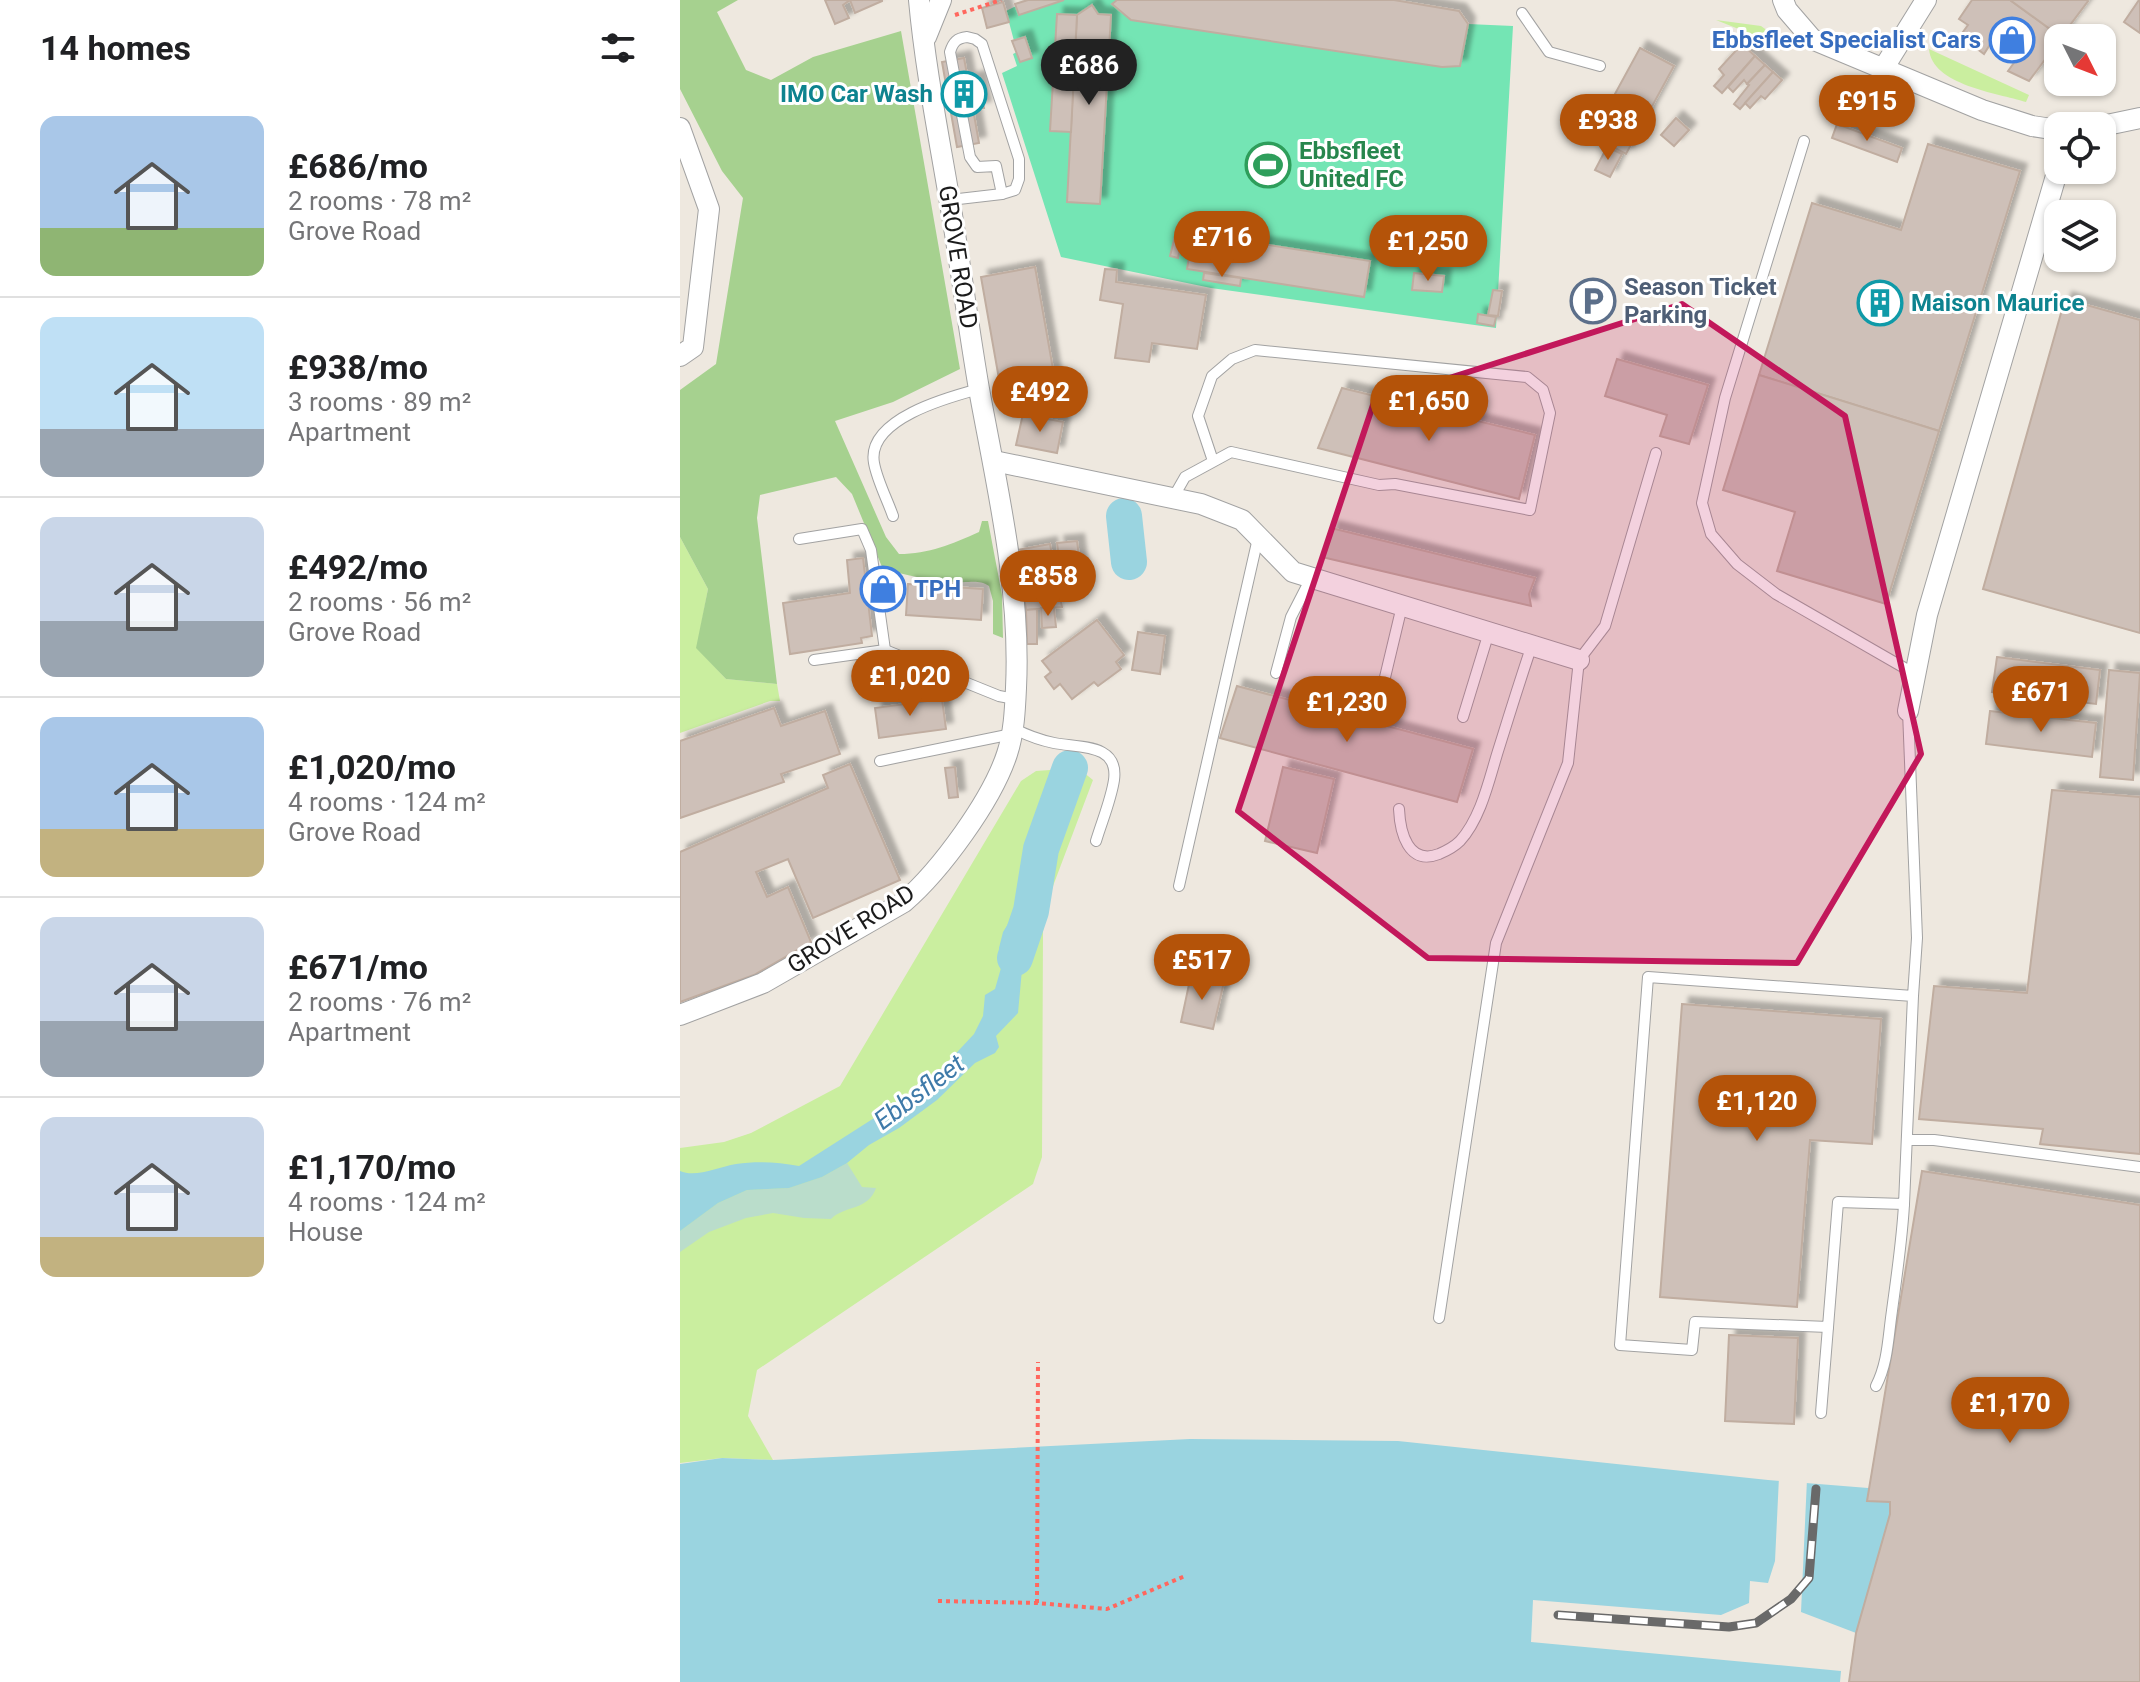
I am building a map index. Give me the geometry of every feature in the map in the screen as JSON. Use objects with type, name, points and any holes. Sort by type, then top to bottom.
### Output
[{"type":"street","name":"GROVE ROAD","points":[[680,1015],[763,983],[904,902],[922,887],[945,859],[981,805],[1007,755],[1015,699],[1017,615],[919,0]]},
{"type":"street","points":[[1783,0],[1787,10],[1812,39],[1982,110],[2044,128]]},
{"type":"street","points":[[1883,69],[1926,0]]},
{"type":"street","points":[[924,43],[947,8]]},
{"type":"street","points":[[2116,123],[2140,118]]},
{"type":"street","points":[[680,128],[709,209],[693,347],[680,356]]},
{"type":"street","points":[[1908,711],[1927,615],[2054,184]]},
{"type":"street","points":[[994,461],[1201,504],[1242,520],[1293,572],[1579,660]]},
{"type":"lane","points":[[1522,13],[1549,52],[1600,66]]},
{"type":"lane","points":[[950,200],[1002,194],[1015,190],[1019,179],[1019,159],[982,44],[975,39],[959,38],[952,44],[950,52],[970,157],[977,167],[996,166],[1002,194]]},
{"type":"lane","points":[[1804,141],[1725,398],[1702,503],[1711,534],[1737,564],[1776,594],[1915,674]]},
{"type":"lane","points":[[1173,498],[1185,477],[1231,452],[1379,485],[1395,484],[1530,510],[1550,413],[1543,390],[1527,377],[1255,350],[1232,359],[1212,376],[1198,416],[1213,461]]},
{"type":"lane","points":[[893,516],[873,461],[880,440],[907,413],[952,395],[979,389]]},
{"type":"lane","points":[[1439,1318],[1496,943],[1568,763],[1579,660],[1605,626],[1656,453]]},
{"type":"lane","points":[[799,539],[862,529],[871,550],[885,650]]},
{"type":"lane","points":[[1179,886],[1259,536]]},
{"type":"lane","points":[[1276,673],[1291,617],[1311,578]]},
{"type":"lane","points":[[1381,694],[1402,606]]},
{"type":"lane","points":[[1463,717],[1489,632]]},
{"type":"lane","points":[[1399,809],[1404,840],[1411,850],[1431,857],[1461,840],[1476,815],[1532,645]]},
{"type":"lane","points":[[814,660],[885,650],[999,696],[1015,699]]},
{"type":"lane","points":[[1876,1386],[1882,1375],[1885,1357],[1904,1204],[1917,938],[1908,711]]},
{"type":"lane","points":[[880,761],[1012,731],[1054,743],[1093,747],[1107,754],[1113,764],[1114,779],[1096,841]]},
{"type":"lane","points":[[1828,1327],[1695,1322],[1692,1350],[1620,1345],[1648,977],[1913,996]]},
{"type":"lane","points":[[1907,1140],[1934,1140],[2140,1167]]},
{"type":"lane","points":[[1821,1413],[1838,1202],[1904,1204]]},
{"type":"path","points":[[947,8],[1001,0]]},
{"type":"path","points":[[1037,1603],[1038,1362]]},
{"type":"path","points":[[938,1601],[1037,1603],[1107,1609],[1185,1576]]},
{"type":"highlighted area","points":[[1682,304],[1845,416],[1921,754],[1797,963],[1428,958],[1238,811],[1374,402]]},
{"type":"green space","points":[[680,0],[738,0],[717,12],[746,70],[771,80],[813,57],[901,31],[960,369],[893,402],[835,421],[886,537],[899,554],[950,544],[979,532],[982,521],[988,521],[1002,595],[1003,638],[993,634],[993,601],[989,586],[978,582],[919,578],[882,567],[852,494],[836,477],[760,495],[757,518],[777,684],[726,679],[696,648],[708,589],[680,537],[680,390],[716,364],[743,198],[722,171],[680,89]]},
{"type":"green space","name":"Ebbsfleet United FC","points":[[1028,0],[1394,0],[1459,11],[1468,24],[1513,26],[1496,328],[1211,288],[1061,257],[1002,73],[1017,66],[1013,54],[1017,52],[1006,11]]},
{"type":"green space","points":[[1716,20],[1761,26],[1790,47],[1789,49]]},
{"type":"green space","points":[[1929,49],[2029,95],[2026,102],[1983,91],[1953,79],[1933,61]]},
{"type":"green space","points":[[680,537],[708,589],[697,648],[726,679],[777,684],[780,701],[770,701],[680,733]]},
{"type":"green space","points":[[1078,768],[1093,780],[1050,894],[1043,931],[1042,1157],[1033,1184],[757,1370],[748,1416],[773,1460],[722,1458],[680,1463],[680,1148],[724,1142],[751,1133],[840,1086],[1021,781],[1036,771]]},
{"type":"green space","points":[[847,1163],[862,1187],[876,1188],[868,1201],[831,1219],[773,1213],[746,1218],[709,1232],[680,1252],[680,1231],[718,1203],[747,1190],[789,1188],[822,1177]]},
{"type":"water","points":[[1019,906],[1031,911],[1035,919],[1025,937],[1018,1013],[996,1036],[999,1047],[995,1053],[975,1063],[937,1100],[847,1163],[822,1177],[789,1188],[747,1190],[718,1203],[680,1231],[680,1171],[700,1173],[752,1162],[799,1166],[908,1100],[932,1079],[974,1034],[983,1016],[985,995],[995,989],[1001,968],[999,948],[1003,932]]},
{"type":"water","points":[[1190,1439],[1398,1441],[1768,1480],[1955,1495],[2140,1682],[680,1682],[680,1464],[722,1458],[773,1460]]},
{"type":"pier","points":[[1779,1477],[1807,1479],[1801,1612],[1856,1633],[1849,1682],[1840,1682],[1841,1671],[1531,1642],[1533,1600],[1721,1615],[1749,1603],[1750,1581],[1768,1583],[1775,1561]]},
{"type":"building","points":[[825,0],[850,0],[843,5],[849,18],[835,24]]},
{"type":"building","points":[[850,0],[882,0],[882,1],[855,13]]},
{"type":"building","points":[[1028,0],[1064,0],[1019,15],[1015,4]]},
{"type":"building","points":[[1117,0],[1394,0],[1459,11],[1468,24],[1460,66],[1442,67],[1131,20],[1112,4]]},
{"type":"building","name":"Ebbsfleet Specialist Cars","points":[[1972,0],[2010,0],[2044,25],[2044,61],[2029,81],[2008,71],[2016,60],[1991,43],[1984,54],[1960,36],[1968,25],[1959,19]]},
{"type":"building","points":[[2010,0],[2088,1],[2071,24],[2044,25]]},
{"type":"building","points":[[2140,0],[2140,33],[2124,22]]},
{"type":"building","points":[[1003,2],[1009,22],[987,28],[982,8]]},
{"type":"building","points":[[1092,5],[1098,14],[1111,15],[1100,204],[1067,202],[1077,15]]},
{"type":"building","points":[[1057,14],[1077,15],[1071,132],[1050,131]]},
{"type":"building","points":[[1025,37],[1032,58],[1020,62],[1012,41]]},
{"type":"building","points":[[1742,44],[1755,56],[1722,93],[1714,86],[1724,75],[1719,69]]},
{"type":"building","points":[[1640,48],[1674,66],[1626,154],[1592,136]]},
{"type":"building","points":[[1755,56],[1765,65],[1747,84],[1744,80],[1733,92],[1728,87]]},
{"type":"building","name":"IMO Car Wash","points":[[964,58],[968,80],[979,78],[984,108],[973,109],[979,143],[957,147],[942,62]]},
{"type":"building","points":[[1765,65],[1773,72],[1740,109],[1734,104]]},
{"type":"building","points":[[1773,72],[1782,80],[1765,99],[1761,96],[1750,108],[1745,103]]},
{"type":"building","points":[[1676,118],[1689,130],[1674,146],[1661,135]]},
{"type":"building","points":[[1837,124],[1902,148],[1897,162],[1832,138]]},
{"type":"building","name":"Maison Maurice","points":[[1928,144],[2020,171],[1939,431],[1759,375],[1812,203],[1901,230]]},
{"type":"building","points":[[1607,147],[1622,154],[1610,177],[1595,170]]},
{"type":"building","points":[[1193,233],[1370,261],[1364,297],[1187,269]]},
{"type":"building","points":[[1175,236],[1182,238],[1178,258],[1170,256]]},
{"type":"building","points":[[1035,267],[1059,403],[1005,413],[981,277]]},
{"type":"building","points":[[1105,269],[1117,270],[1116,282],[1206,295],[1197,349],[1152,343],[1149,362],[1115,358],[1123,304],[1100,300]]},
{"type":"building","points":[[1204,273],[1241,278],[1240,286],[1203,280]]},
{"type":"building","points":[[1414,273],[1444,276],[1442,292],[1412,290]]},
{"type":"building","points":[[1493,290],[1502,291],[1498,316],[1488,315]]},
{"type":"building","points":[[2065,299],[2140,320],[2140,633],[1983,589]]},
{"type":"building","points":[[1478,314],[1496,317],[1494,326],[1477,323]]},
{"type":"building","points":[[1617,359],[1708,385],[1689,444],[1660,436],[1667,415],[1605,396]]},
{"type":"building","points":[[1759,375],[1939,431],[1886,604],[1777,571],[1795,512],[1723,490]]},
{"type":"building","points":[[1342,388],[1535,435],[1519,499],[1318,448]]},
{"type":"building","points":[[1023,414],[1063,422],[1057,453],[1016,445]]},
{"type":"building","points":[[1331,528],[1535,578],[1529,594],[1531,606],[1322,557]]},
{"type":"building","points":[[1077,541],[1083,585],[1063,588],[1057,543]]},
{"type":"building","points":[[1050,544],[1062,607],[1026,610],[1017,550]]},
{"type":"building","points":[[863,558],[872,636],[861,638],[862,643],[790,654],[783,603],[850,593],[847,560]]},
{"type":"building","points":[[908,584],[983,589],[981,620],[906,615]]},
{"type":"building","points":[[1041,608],[1054,608],[1056,627],[1042,628]]},
{"type":"building","points":[[1037,609],[1037,644],[1027,644],[1026,610]]},
{"type":"building","points":[[1097,620],[1124,655],[1116,662],[1121,669],[1098,686],[1094,682],[1072,699],[1060,684],[1054,689],[1045,677],[1051,672],[1042,661]]},
{"type":"building","points":[[1138,632],[1165,636],[1160,674],[1132,670]]},
{"type":"building","points":[[1997,657],[2100,670],[2096,704],[1992,692]]},
{"type":"building","points":[[2109,670],[2140,673],[2133,780],[2100,777]]},
{"type":"building","points":[[1237,686],[1473,749],[1457,802],[1220,738]]},
{"type":"building","points":[[942,699],[946,729],[879,738],[875,708]]},
{"type":"building","points":[[774,708],[781,726],[825,711],[840,754],[781,774],[784,782],[680,818],[680,741]]},
{"type":"building","points":[[1990,711],[2096,723],[2092,757],[1986,744]]},
{"type":"building","points":[[850,764],[900,880],[813,918],[788,859],[756,872],[767,897],[788,887],[811,942],[754,975],[680,1002],[680,852],[828,788],[823,775]]},
{"type":"building","points":[[955,767],[958,797],[949,798],[945,768]]},
{"type":"building","points":[[1283,767],[1334,779],[1317,853],[1265,841]]},
{"type":"building","points":[[2052,790],[2140,797],[2140,1154],[2040,1144],[2043,1129],[1919,1119],[1934,986],[2027,993]]},
{"type":"building","points":[[1191,975],[1224,982],[1213,1029],[1181,1022]]},
{"type":"building","points":[[1682,1004],[1881,1019],[1872,1144],[1810,1140],[1797,1307],[1660,1297]]},
{"type":"building","points":[[1922,1171],[2140,1205],[2140,1682],[1849,1682],[1856,1633],[1890,1514],[1890,1502],[1867,1501]]},
{"type":"building","points":[[1729,1335],[1798,1338],[1794,1424],[1725,1421]]},
{"type":"waterway","name":"Ebbsfleet","points":[[1124,516],[1129,562]]},
{"type":"waterway","name":"Ebbsfleet","points":[[1015,958],[1031,911],[1041,849],[1070,768]]},
{"type":"railway","points":[[1558,1615],[1729,1627],[1756,1623],[1791,1599],[1809,1578],[1816,1489]]},
{"type":"place","name":"Ebbsfleet Specialist Cars","points":[[2012,40]]},
{"type":"place","name":"IMO Car Wash","points":[[964,94]]},
{"type":"place","name":"Ebbsfleet United FC","points":[[1268,165]]},
{"type":"place","name":"Season Ticket Parking","points":[[1593,301]]},
{"type":"place","name":"Maison Maurice","points":[[1880,303]]},
{"type":"place","name":"TPH","points":[[883,589]]}]
